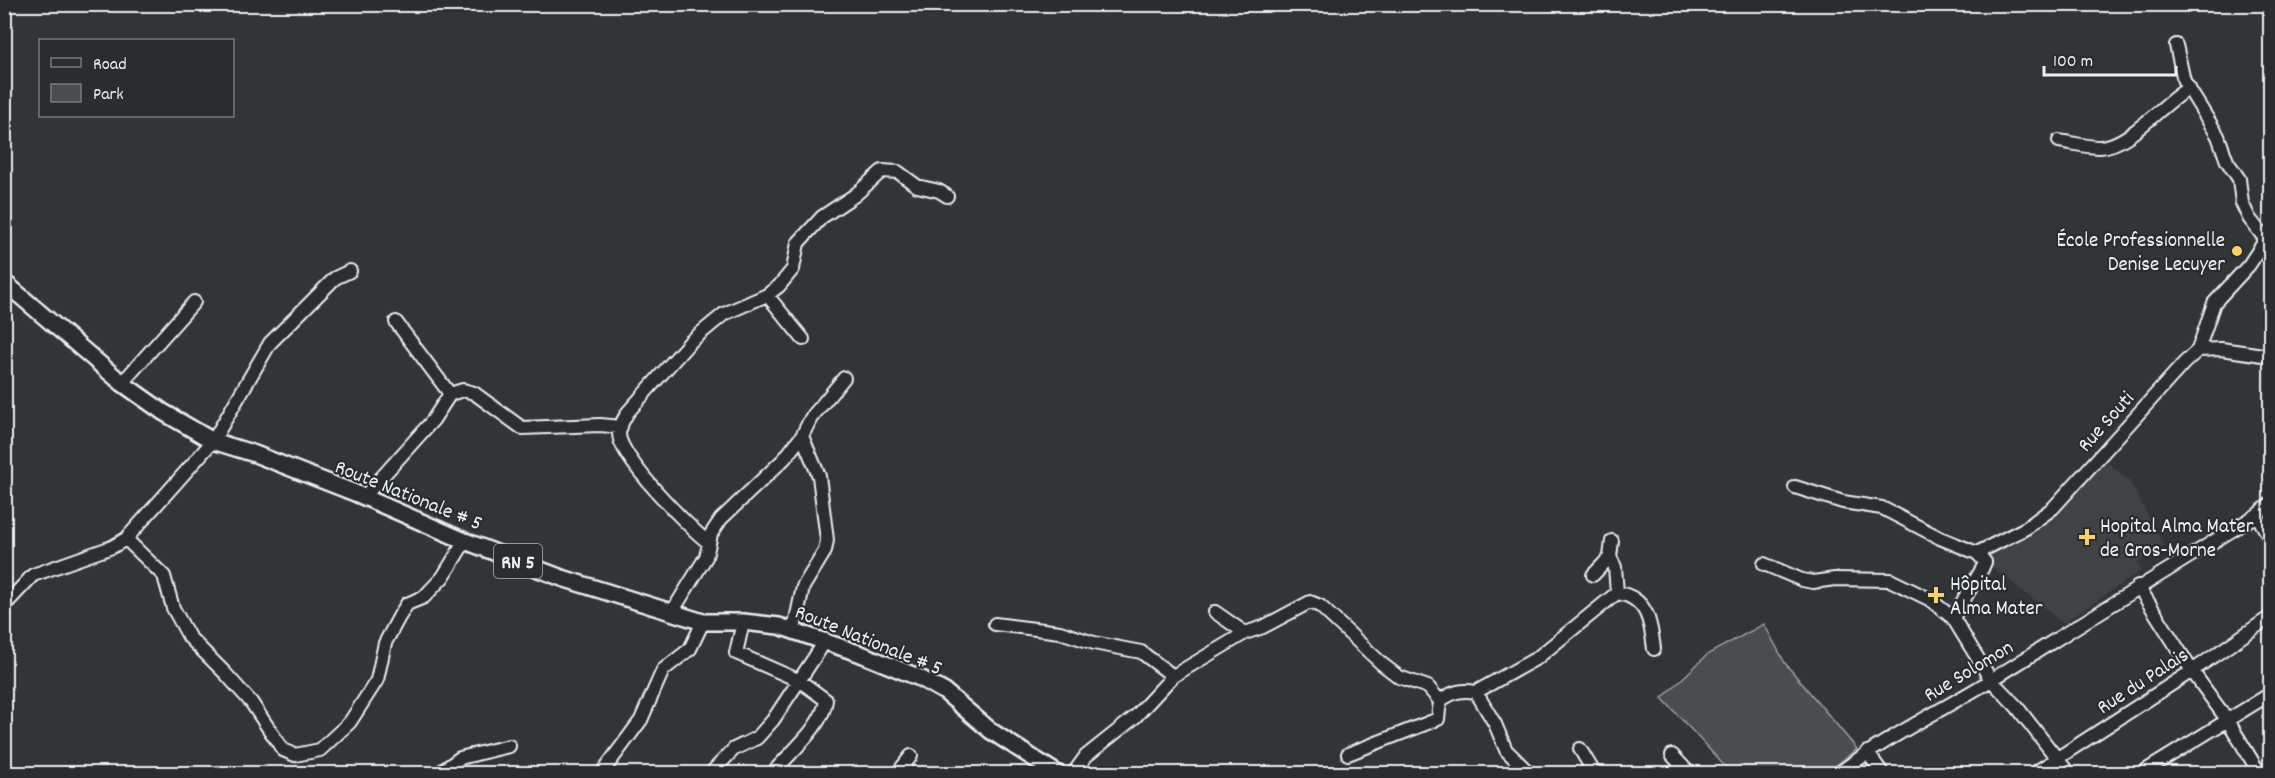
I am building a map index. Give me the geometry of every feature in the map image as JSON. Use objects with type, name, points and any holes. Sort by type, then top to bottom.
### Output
[{"type":"main road","name":"Route Nationale # 5","points":[[4,282],[122,383],[163,412],[213,441],[255,454],[364,497],[465,541],[562,578],[703,622],[743,622],[794,629],[826,640],[920,678],[945,692],[991,731],[1058,774]]},
{"type":"street","points":[[2176,45],[2184,81],[2218,136],[2227,161],[2239,179],[2242,203],[2248,218],[2268,236],[2249,266],[2214,303],[2198,350],[2221,350],[2271,356]]},
{"type":"street","points":[[2059,141],[2100,147],[2112,145],[2126,138],[2169,101],[2189,88]]},
{"type":"street","points":[[709,543],[669,506],[647,480],[623,445],[619,435],[628,412],[690,342],[724,314],[767,295],[779,286],[794,269],[798,243],[822,217],[855,195],[882,171],[898,172],[917,186],[939,191],[947,196]]},
{"type":"street","points":[[4,606],[33,575],[112,547],[126,539],[213,441],[270,343],[335,278],[350,271]]},
{"type":"street","points":[[767,295],[803,339]]},
{"type":"street","points":[[122,383],[194,302]]},
{"type":"street","points":[[396,322],[450,394]]},
{"type":"street","name":"Rue Souti","points":[[1977,553],[2026,528],[2053,508],[2198,350]]},
{"type":"street","points":[[672,612],[706,557],[711,534],[721,519],[784,459],[802,436],[812,418],[844,378]]},
{"type":"street","points":[[364,497],[433,420],[450,394],[463,390],[474,393],[522,428],[600,425],[621,427]]},
{"type":"street","points":[[794,629],[803,587],[825,551],[827,540],[819,476],[802,436]]},
{"type":"street","points":[[1795,487],[1843,502],[1882,508],[1940,538],[1977,553],[1985,562],[1953,618]]},
{"type":"street","name":"Rue Solomon","points":[[1838,774],[1866,752],[1991,680],[2138,586],[2257,516],[2271,504]]},
{"type":"street","points":[[2257,516],[2271,538]]},
{"type":"street","points":[[126,539],[164,576],[173,608],[189,637],[251,702],[283,750],[296,755],[320,750],[350,722],[377,680],[385,643],[407,604],[424,597],[443,577],[465,541]]},
{"type":"street","points":[[1612,541],[1610,557],[1615,567],[1617,593]]},
{"type":"street","points":[[1593,575],[1610,557]]},
{"type":"street","points":[[1764,564],[1802,580],[1813,582],[1835,579],[1890,580],[1929,599],[1953,618],[1991,680],[2017,707],[2069,774]]},
{"type":"street","points":[[2138,586],[2192,671],[2228,721],[2260,774]]},
{"type":"street","points":[[1617,593],[1633,598],[1645,608],[1651,622],[1654,649]]},
{"type":"street","points":[[1440,701],[1460,691],[1476,692],[1537,658],[1617,593]]},
{"type":"street","points":[[1073,774],[1086,756],[1135,717],[1173,676],[1245,633],[1263,627],[1311,602],[1320,606],[1382,664],[1399,677],[1428,687],[1440,701],[1438,719],[1348,754]]},
{"type":"street","points":[[1215,612],[1245,633]]},
{"type":"street","name":"Rue du Palais","points":[[2033,774],[2271,617]]},
{"type":"street","points":[[601,774],[641,720],[663,670],[690,649],[703,622]]},
{"type":"street","points":[[743,622],[736,653],[800,681],[826,700],[825,707],[814,728],[772,774]]},
{"type":"street","points":[[995,624],[1060,632],[1095,643],[1140,652],[1173,676]]},
{"type":"street","points":[[710,774],[734,749],[757,738],[800,681],[826,640]]},
{"type":"street","points":[[1476,692],[1495,724],[1506,750],[1530,774]]},
{"type":"street","points":[[2140,774],[2271,694]]},
{"type":"street","points":[[438,774],[460,758],[508,746]]},
{"type":"street","points":[[1580,749],[1595,774]]},
{"type":"street","points":[[1866,752],[1883,774]]},
{"type":"street","points":[[1672,755],[1690,774]]},
{"type":"street","points":[[897,774],[911,756]]},
{"type":"shaded area","name":"Hopital Alma Mater de Gros-Morne","points":[[2103,458],[2130,482],[2164,546],[2137,563],[2141,571],[2063,623],[1981,558],[2053,514]]},
{"type":"green space","points":[[1764,624],[1785,663],[1857,749],[1826,773],[1731,773],[1662,698],[1708,654]]},
{"type":"place","name":"École Professionnelle Denise Lecuyer","points":[[2237,251]]},
{"type":"place","name":"Hopital Alma Mater de Gros-Morne","points":[[2087,537]]},
{"type":"place","name":"Hôpital Alma Mater","points":[[1936,595]]}]
